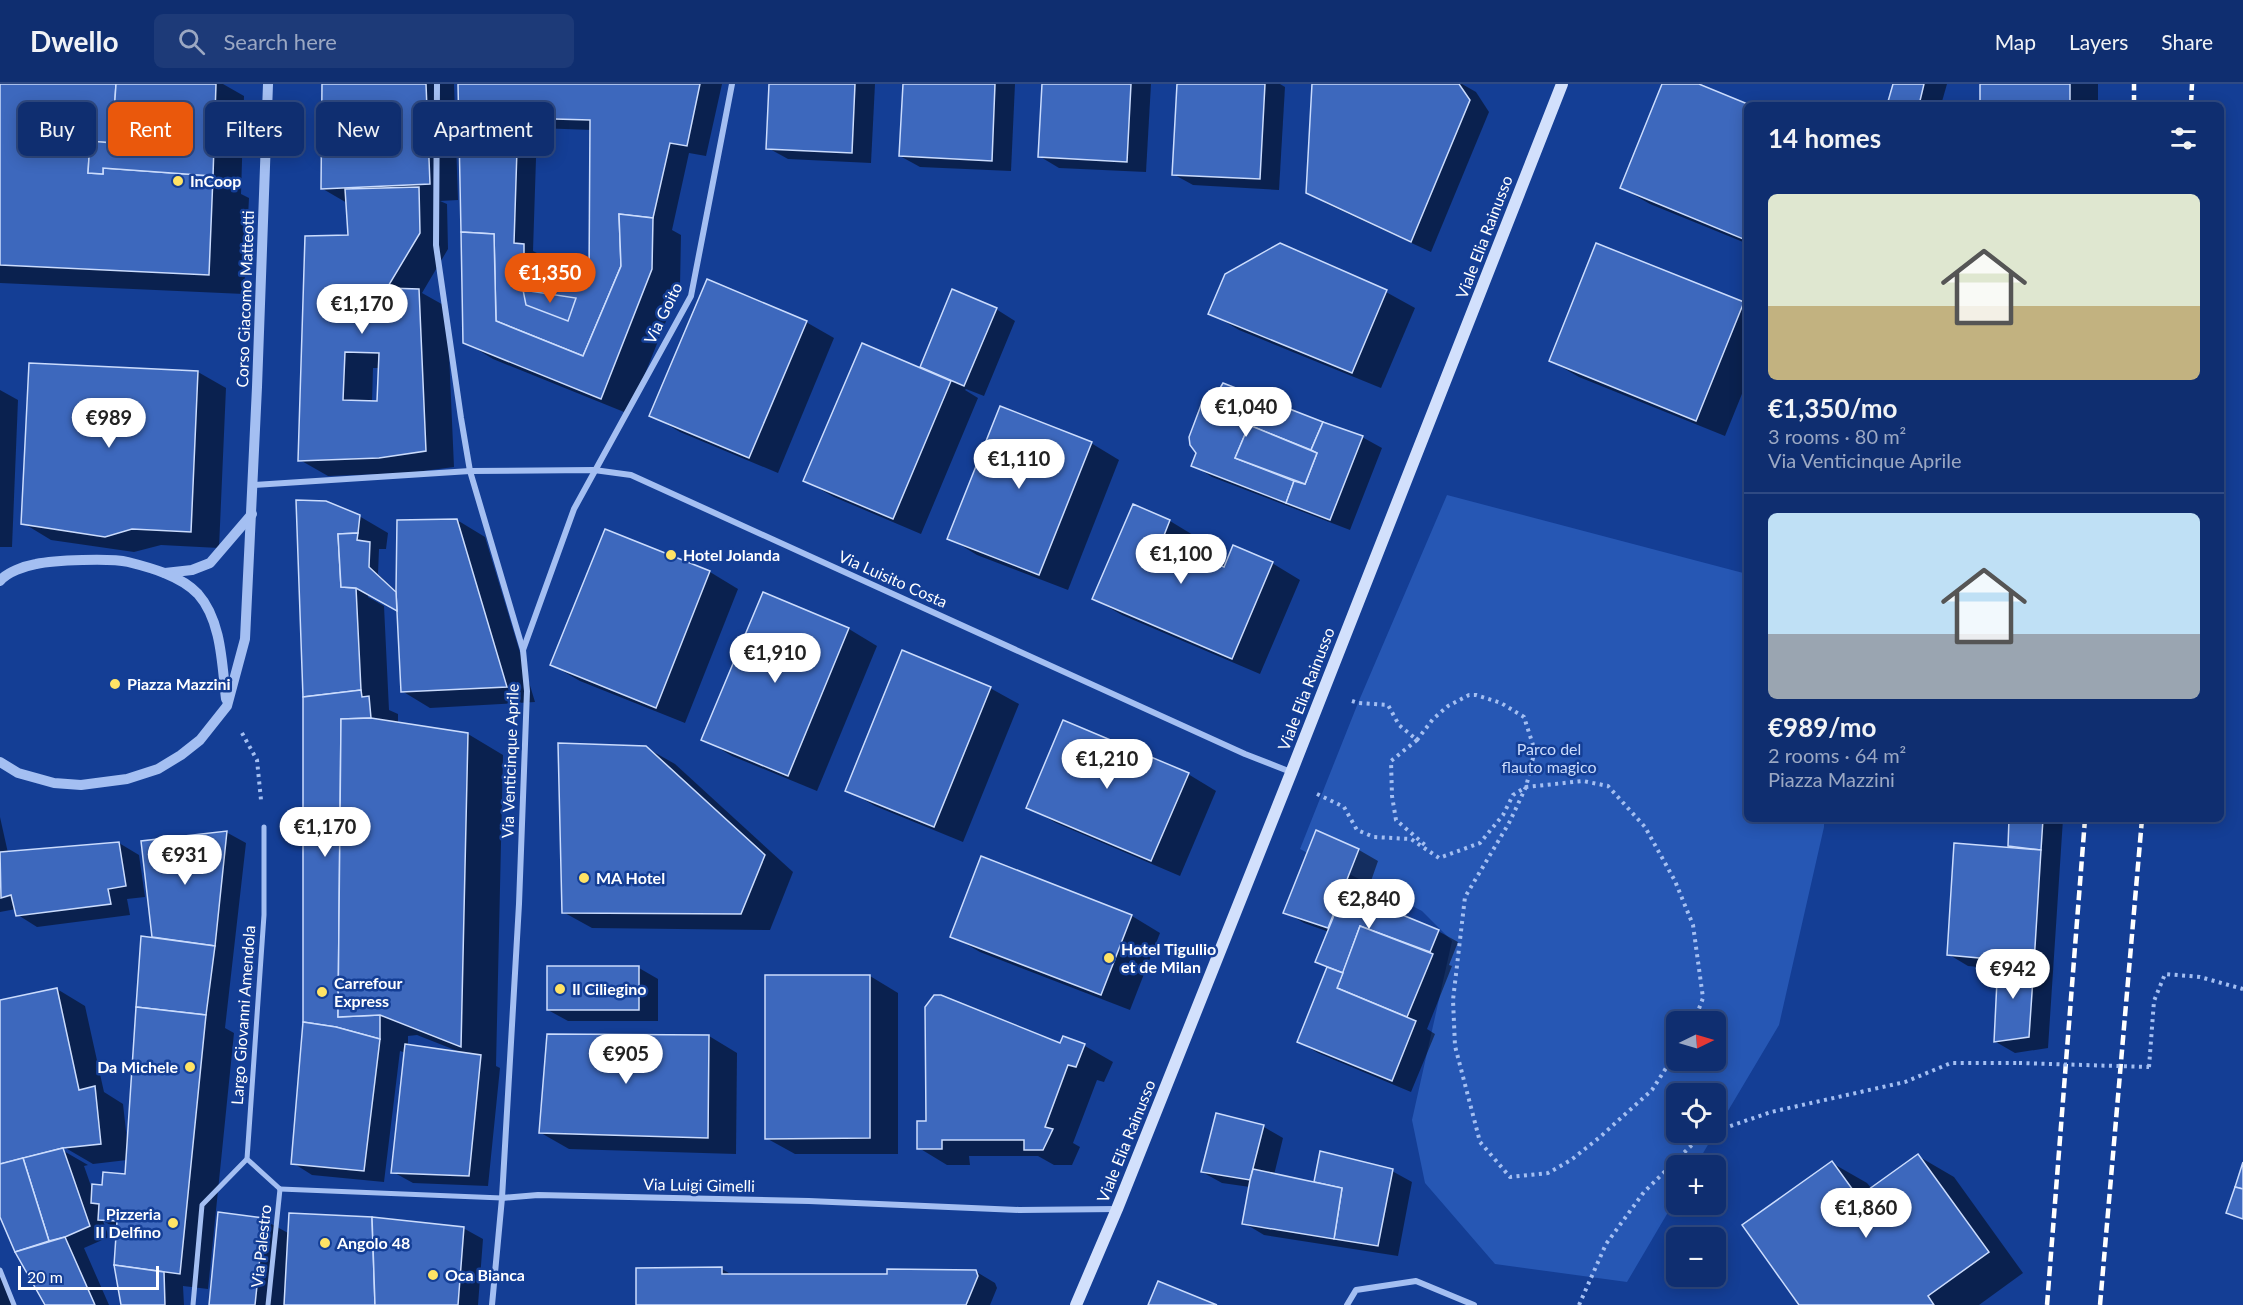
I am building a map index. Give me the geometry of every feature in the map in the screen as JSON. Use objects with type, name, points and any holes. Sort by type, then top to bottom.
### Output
[{"type":"main road","name":"Viale Elia Rainusso","points":[[1076,1305],[1117,1209],[1291,773],[1562,84]]},
{"type":"street","name":"Corso Giacomo Matteotti","points":[[227,706],[245,639],[252,514],[268,84]]},
{"type":"street","name":"Via Venticinque Aprile","points":[[437,84],[436,245],[470,471],[523,650],[528,691],[519,904],[502,1198],[492,1305]]},
{"type":"street","name":"Via Goito","points":[[523,650],[574,509],[691,296],[732,84]]},
{"type":"street","name":"Via Luisito Costa","points":[[253,485],[470,471],[594,470],[631,475],[1291,773]]},
{"type":"street","points":[[165,573],[192,570],[210,563],[252,514]]},
{"type":"street","points":[[0,581],[5,576],[36,564],[126,561],[165,573],[182,582],[198,594],[215,628],[222,657],[227,706],[200,740],[181,755],[158,769],[127,779],[81,785],[54,783],[18,772],[0,762]]},
{"type":"street","name":"Largo Giovanni Amendola","points":[[247,1159],[264,915],[264,827]]},
{"type":"street","points":[[193,1305],[202,1205],[247,1159],[280,1189]]},
{"type":"street","name":"Via Luigi Gimelli","points":[[280,1189],[502,1198],[538,1195],[809,1201],[1019,1210],[1117,1209]]},
{"type":"street","name":"Via Palestro","points":[[268,1305],[280,1189]]},
{"type":"street","points":[[0,1270],[14,1305]]},
{"type":"street","points":[[1347,1305],[1356,1290],[1416,1281],[1474,1305]]},
{"type":"path","points":[[1439,858],[1396,820],[1392,796],[1391,761],[1417,740],[1433,719],[1448,706],[1469,695],[1476,695],[1501,703],[1524,717],[1533,745],[1533,758],[1526,787],[1509,823],[1465,897],[1453,1000],[1455,1046],[1480,1142],[1510,1177],[1548,1173],[1571,1160],[1652,1090],[1666,1068]]},
{"type":"path","points":[[1351,701],[1388,705],[1399,725],[1417,740]]},
{"type":"path","points":[[227,706],[257,760],[264,827]]},
{"type":"path","points":[[1439,858],[1480,843],[1503,815],[1513,795],[1526,787],[1583,780],[1608,786],[1645,827],[1675,881],[1693,925],[1703,998],[1698,1011]]},
{"type":"path","points":[[1316,794],[1344,807],[1357,830],[1374,837],[1411,839],[1439,858]]},
{"type":"path","points":[[1726,1128],[1770,1112],[1905,1082],[1951,1063],[2149,1067],[2154,1001],[2166,974],[2200,977],[2243,989]]},
{"type":"path","points":[[1579,1305],[1606,1244],[1644,1192],[1694,1143]]},
{"type":"green space","name":"Parco del flauto magico","points":[[1447,495],[1744,573],[1744,822],[1824,822],[1824,827],[1779,1025],[1726,1114],[1726,1083],[1666,1083],[1666,1143],[1709,1143],[1702,1155],[1666,1155],[1666,1215],[1627,1282],[1495,1264],[1425,1183],[1412,1120],[1452,941],[1422,911],[1300,849],[1358,703]]},
{"type":"building","points":[[0,84],[116,84],[115,102],[108,102],[108,143],[96,142],[96,102],[18,102],[18,156],[89,156],[88,173],[103,174],[103,168],[213,176],[209,275],[0,265]]},
{"type":"building","points":[[116,84],[216,84],[215,102],[205,102],[205,156],[214,156],[213,176],[103,168],[103,174],[88,173],[89,156],[96,156],[96,142],[108,143],[108,156],[193,156],[193,102],[115,102]]},
{"type":"building","points":[[322,84],[426,84],[427,102],[413,102],[413,156],[429,156],[430,184],[321,189],[321,156],[401,156],[401,102],[322,102]]},
{"type":"building","points":[[458,84],[700,84],[687,146],[670,143],[653,218],[619,214],[621,266],[583,356],[496,321],[494,234],[461,232],[459,156],[517,156],[514,243],[524,244],[524,267],[589,280],[590,120],[554,119],[554,102],[458,102]]},
{"type":"building","points":[[769,84],[855,84],[852,153],[766,149]]},
{"type":"building","points":[[903,84],[995,84],[992,161],[899,156]]},
{"type":"building","points":[[1042,84],[1131,84],[1127,162],[1038,157]]},
{"type":"building","points":[[1177,84],[1265,84],[1260,179],[1172,175]]},
{"type":"building","points":[[1312,84],[1459,84],[1470,100],[1411,242],[1306,193]]},
{"type":"building","points":[[1662,84],[1699,84],[1744,103],[1744,239],[1620,188]]},
{"type":"building","points":[[1893,84],[1924,84],[1920,102],[1888,102]]},
{"type":"building","points":[[1980,84],[2070,84],[2070,102],[1980,102]]},
{"type":"building","points":[[419,187],[420,233],[387,288],[419,289],[426,451],[379,458],[298,461],[305,236],[348,235],[345,189]],"holes":[[[345,352],[379,353],[377,401],[343,400]]]},
{"type":"building","points":[[619,214],[653,218],[652,269],[601,399],[463,343],[461,232],[494,234],[496,321],[583,356],[621,266]]},
{"type":"building","points":[[1280,243],[1387,290],[1352,373],[1208,314],[1225,274]]},
{"type":"building","points":[[1596,243],[1744,302],[1696,421],[1549,361]]},
{"type":"building","points":[[707,279],[807,321],[749,458],[649,416]]},
{"type":"building","points":[[952,289],[997,308],[964,386],[920,367]]},
{"type":"building","points":[[523,290],[576,298],[568,321],[526,305]]},
{"type":"building","points":[[862,343],[951,381],[893,519],[803,481]]},
{"type":"building","points":[[29,363],[198,371],[191,532],[132,529],[105,537],[21,524]]},
{"type":"building","points":[[1223,383],[1323,422],[1311,450],[1249,425],[1235,458],[1294,481],[1286,503],[1191,466],[1196,453],[1190,445],[1189,437],[1203,400],[1216,395]]},
{"type":"building","points":[[1000,406],[1092,442],[1039,575],[947,539]]},
{"type":"building","points":[[1323,422],[1363,436],[1330,520],[1286,503],[1294,481],[1305,484],[1317,453],[1311,450]]},
{"type":"building","points":[[1249,425],[1317,453],[1305,484],[1235,458]]},
{"type":"building","points":[[296,500],[326,501],[360,515],[358,533],[338,534],[341,587],[356,588],[361,690],[303,697]]},
{"type":"building","points":[[1133,504],[1170,520],[1161,543],[1177,550],[1180,542],[1211,555],[1208,560],[1224,567],[1233,545],[1273,562],[1232,659],[1092,599]]},
{"type":"building","points":[[457,519],[507,687],[401,692],[396,592],[397,520]]},
{"type":"building","points":[[605,529],[710,571],[656,708],[550,665]]},
{"type":"building","points":[[358,533],[357,540],[370,542],[369,567],[396,592],[397,611],[356,588],[341,587],[338,534]]},
{"type":"building","points":[[763,592],[849,628],[788,776],[701,740]]},
{"type":"building","points":[[902,650],[991,687],[934,827],[845,791]]},
{"type":"building","points":[[361,690],[362,697],[369,696],[371,718],[341,719],[338,1017],[380,1015],[380,1039],[336,1027],[303,1022],[303,697]]},
{"type":"building","points":[[371,718],[468,733],[461,1047],[380,1015],[338,1017],[341,719]]},
{"type":"building","points":[[1063,720],[1189,773],[1151,861],[1026,808]]},
{"type":"building","points":[[558,743],[646,746],[765,855],[741,914],[562,913]]},
{"type":"building","points":[[2009,822],[2043,822],[2041,850],[2008,846]]},
{"type":"building","points":[[1316,830],[1359,849],[1328,928],[1283,913]]},
{"type":"building","points":[[227,831],[215,946],[152,937],[141,841]]},
{"type":"building","points":[[119,842],[126,886],[108,889],[111,904],[16,916],[11,895],[1,898],[0,852]]},
{"type":"building","points":[[1954,843],[2041,850],[2034,963],[1947,955]]},
{"type":"building","points":[[981,856],[1132,915],[1101,995],[950,937]]},
{"type":"building","points":[[1344,891],[1439,930],[1430,952],[1360,926],[1343,973],[1315,962]]},
{"type":"building","points":[[1360,926],[1433,954],[1407,1017],[1337,988]]},
{"type":"building","points":[[141,936],[215,946],[206,1015],[136,1007]]},
{"type":"building","points":[[1998,960],[2034,963],[2029,1037],[1994,1042]]},
{"type":"building","points":[[547,966],[639,966],[639,1010],[547,1010]]},
{"type":"building","points":[[1327,967],[1343,973],[1337,988],[1416,1021],[1392,1081],[1297,1042]]},
{"type":"building","points":[[765,975],[870,975],[870,1138],[765,1139]]},
{"type":"building","points":[[57,988],[79,1090],[95,1086],[101,1144],[63,1148],[0,1164],[0,1000]]},
{"type":"building","points":[[934,995],[941,995],[1060,1043],[1063,1036],[1085,1044],[1076,1067],[1068,1065],[1045,1127],[1053,1129],[1043,1150],[1024,1150],[1024,1140],[942,1140],[942,1149],[917,1149],[917,1121],[926,1121],[925,1007]]},
{"type":"building","points":[[136,1007],[206,1015],[180,1274],[114,1265],[117,1221],[98,1220],[99,1204],[91,1203],[92,1184],[102,1185],[103,1172],[125,1174]]},
{"type":"building","points":[[303,1022],[336,1027],[380,1039],[364,1171],[291,1164]]},
{"type":"building","points":[[547,1034],[709,1035],[708,1138],[539,1133]]},
{"type":"building","points":[[405,1044],[481,1055],[469,1176],[391,1173]]},
{"type":"building","points":[[1216,1113],[1264,1125],[1250,1180],[1201,1172]]},
{"type":"building","points":[[63,1148],[90,1226],[49,1241],[23,1158]]},
{"type":"building","points":[[1320,1151],[1393,1169],[1378,1246],[1334,1239],[1342,1188],[1314,1182]]},
{"type":"building","points":[[1918,1154],[1989,1252],[1928,1296],[1934,1305],[1799,1305],[1742,1225],[1832,1161],[1858,1197]]},
{"type":"building","points":[[23,1158],[49,1241],[15,1252],[0,1217],[0,1164]]},
{"type":"building","points":[[2243,1162],[2243,1189],[2235,1187]]},
{"type":"building","points":[[1253,1169],[1342,1188],[1334,1239],[1242,1224]]},
{"type":"building","points":[[2235,1187],[2243,1189],[2243,1219],[2226,1213]]},
{"type":"building","points":[[218,1212],[264,1218],[255,1305],[209,1305]]},
{"type":"building","points":[[289,1213],[372,1217],[375,1305],[284,1305]]},
{"type":"building","points":[[372,1217],[464,1227],[458,1305],[375,1305]]},
{"type":"building","points":[[65,1237],[95,1305],[45,1305],[15,1252]]},
{"type":"building","points":[[114,1265],[164,1272],[165,1305],[121,1305]]},
{"type":"building","points":[[722,1267],[722,1274],[887,1274],[887,1269],[976,1270],[978,1276],[966,1305],[636,1305],[636,1268]]},
{"type":"building","points":[[1158,1281],[1217,1305],[1148,1305]]},
{"type":"railway","points":[[2134,84],[2134,102]]},
{"type":"railway","points":[[2191,102],[2192,84]]},
{"type":"railway","points":[[2047,1305],[2085,822]]},
{"type":"railway","points":[[2100,1305],[2142,822]]},
{"type":"place","name":"InCoop","points":[[178,181]]},
{"type":"place","name":"Hotel Jolanda","points":[[671,555]]},
{"type":"place","name":"Piazza Mazzini","points":[[115,684]]},
{"type":"place","name":"MA Hotel","points":[[584,878]]},
{"type":"place","name":"Hotel Tigullio et de Milan","points":[[1109,958]]},
{"type":"place","name":"Il Ciliegino","points":[[560,989]]},
{"type":"place","name":"Carrefour Express","points":[[322,992]]},
{"type":"place","name":"Da Michele","points":[[190,1067]]},
{"type":"place","name":"Pizzeria II Delfino","points":[[173,1223]]},
{"type":"place","name":"Angolo 48","points":[[325,1243]]},
{"type":"place","name":"Oca Bianca","points":[[433,1275]]}]
